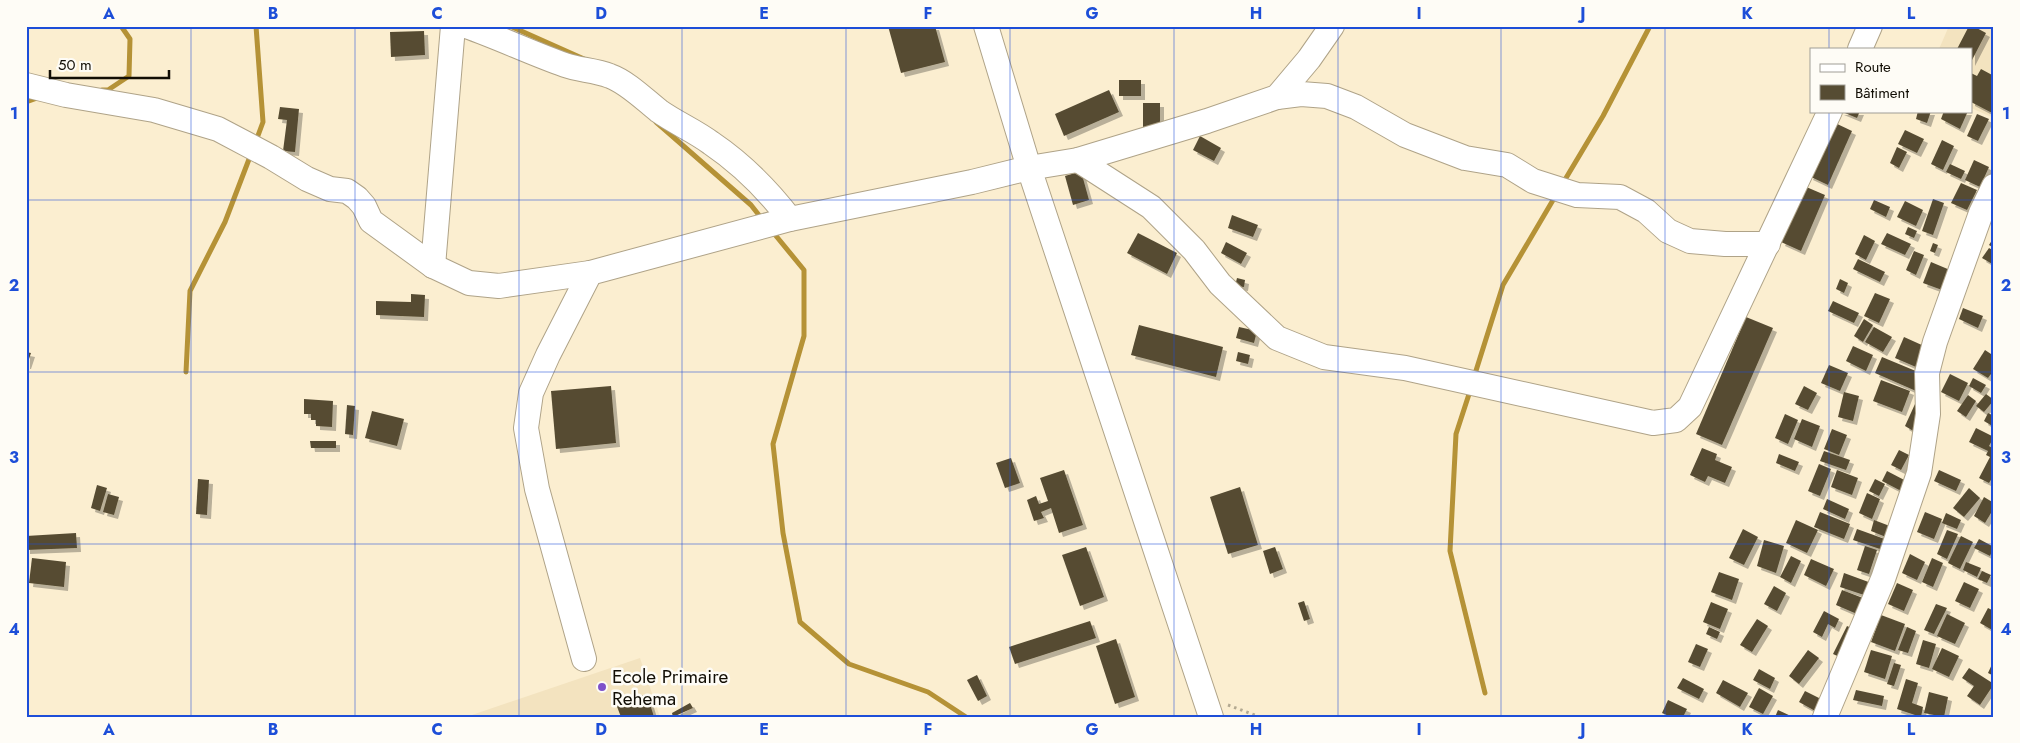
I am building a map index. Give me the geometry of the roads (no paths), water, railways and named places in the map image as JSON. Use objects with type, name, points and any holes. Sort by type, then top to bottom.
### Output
[{"type":"street","points":[[433,266],[453,26]]},
{"type":"street","points":[[466,26],[568,66],[610,76],[645,99],[659,111],[713,144],[747,170],[769,192],[790,219]]},
{"type":"street","points":[[986,26],[1029,168],[1207,706]]},
{"type":"street","points":[[1277,97],[1309,59],[1332,26]]},
{"type":"street","points":[[1860,48],[1870,26]]},
{"type":"street","points":[[26,85],[154,110],[218,129],[271,157],[307,179],[330,189],[348,191],[358,198],[371,221],[433,266],[469,283],[500,286],[590,273],[790,219],[953,186],[1029,168],[1078,160],[1277,97],[1301,94],[1327,96],[1356,108],[1404,135],[1465,158],[1506,166],[1533,180],[1577,195],[1620,197],[1646,211],[1668,231],[1690,240],[1725,244],[1768,244]]},
{"type":"street","points":[[1078,160],[1151,207],[1194,250],[1220,284],[1277,338],[1324,357],[1405,368],[1653,423],[1676,420],[1690,407],[1830,112]]},
{"type":"street","points":[[1825,717],[1876,596],[1909,506],[1925,444],[1928,414],[1927,374],[1935,342],[1981,213],[1994,186]]},
{"type":"street","points":[[584,659],[537,489],[526,428],[531,393],[548,354],[590,273]]},
{"type":"waterway","points":[[102,90],[108,90],[129,76],[130,39],[121,26]]},
{"type":"waterway","points":[[256,26],[263,122],[256,141]]},
{"type":"waterway","points":[[510,26],[584,59]]},
{"type":"waterway","points":[[1563,183],[1603,116],[1650,26]]},
{"type":"waterway","points":[[26,102],[40,97]]},
{"type":"waterway","points":[[656,122],[751,205],[762,219]]},
{"type":"waterway","points":[[186,372],[190,291],[225,222],[251,154]]},
{"type":"waterway","points":[[1474,377],[1503,285],[1556,195]]},
{"type":"waterway","points":[[772,231],[804,270],[804,336],[773,444],[783,533],[800,622],[849,664],[928,692],[966,717]]},
{"type":"waterway","points":[[1471,388],[1456,434],[1450,551],[1485,693]]},
{"type":"place","name":"Ecole Primaire Rehema","points":[[602,687]]}]
